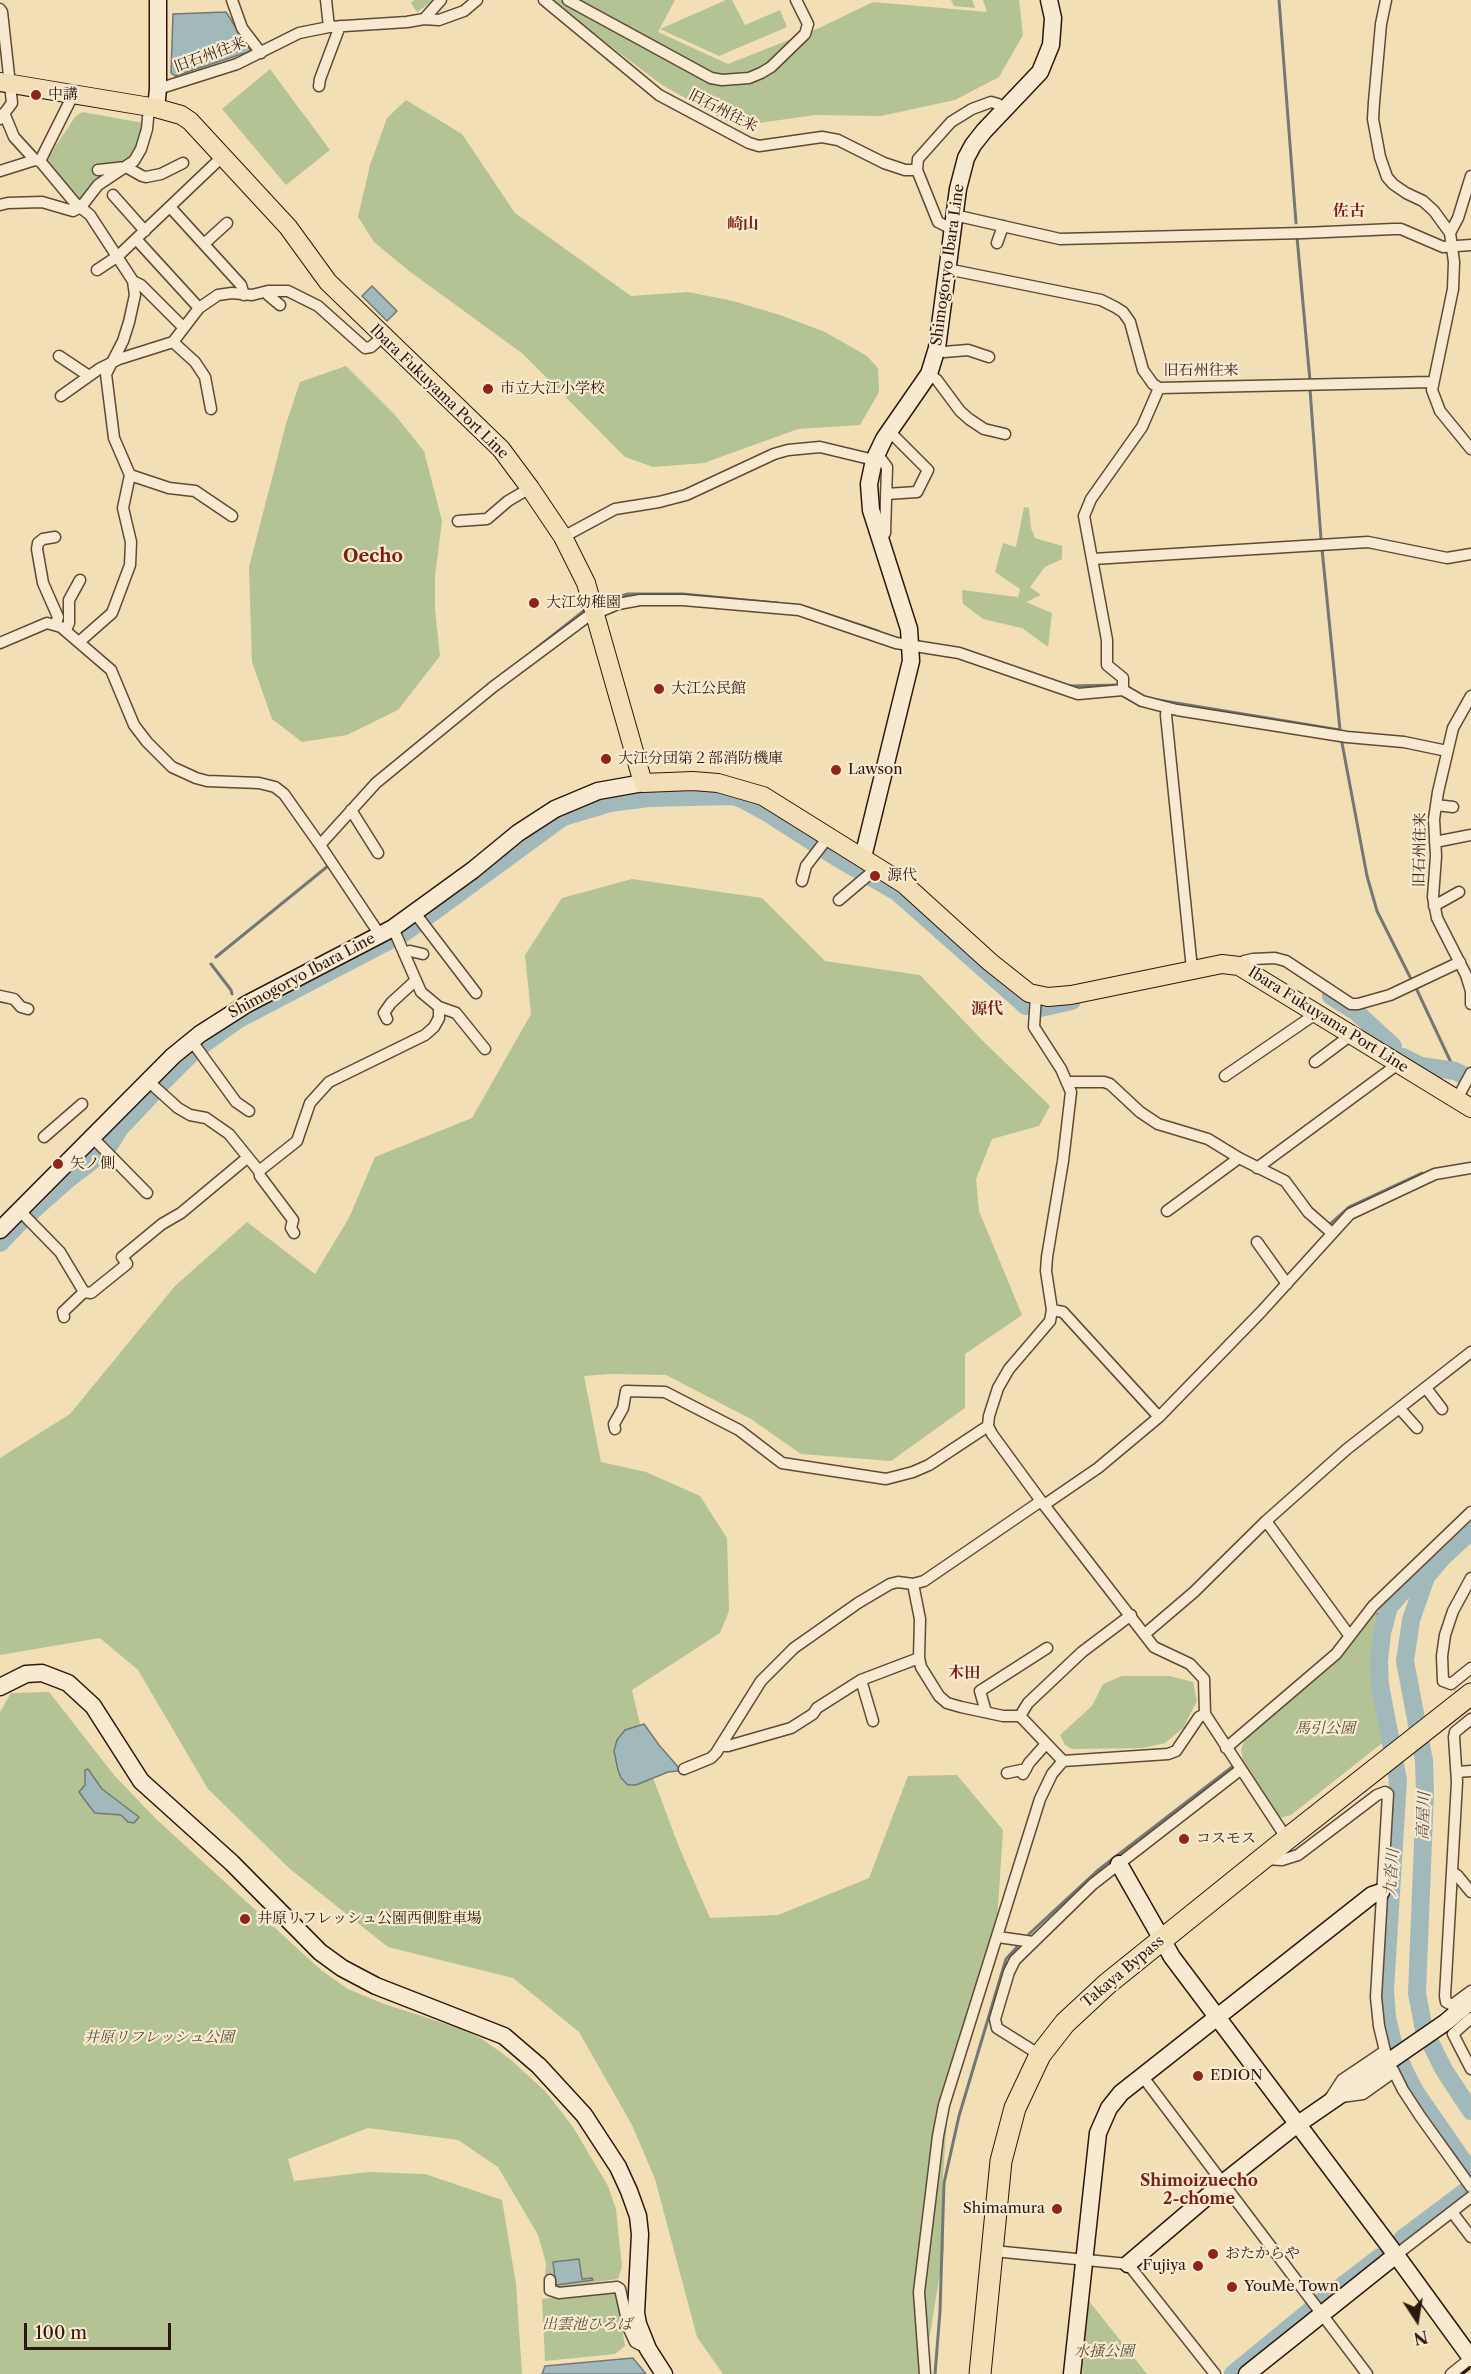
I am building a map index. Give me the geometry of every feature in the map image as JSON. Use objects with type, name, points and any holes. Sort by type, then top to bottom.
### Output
[{"type":"highway","name":"Takaya Bypass","points":[[980,2374],[1001,2161],[1006,2136],[1026,2082],[1040,2055],[1080,2008],[1161,1940],[1471,1694]]},
{"type":"main road","name":"Ibara Fukuyama Port Line","points":[[4,82],[152,107],[181,115],[190,121],[288,227],[323,277],[382,337],[501,449],[563,537],[586,582],[643,783]]},
{"type":"main road","points":[[643,783],[693,781],[737,787],[763,796],[823,844],[904,884],[1022,990],[1036,996]]},
{"type":"main road","name":"Ibara Fukuyama Port Line","points":[[1036,996],[1071,995],[1222,964],[1239,966],[1464,1103]]},
{"type":"street","points":[[0,205],[42,202],[73,211],[81,207],[98,185],[134,161],[141,148],[158,89],[158,0]]},
{"type":"street","points":[[232,0],[242,28],[261,52]]},
{"type":"street","points":[[319,86],[334,27],[326,0]]},
{"type":"street","points":[[424,19],[441,0]]},
{"type":"street","name":"旧石州往来","points":[[158,89],[237,64],[298,33],[334,27],[424,19],[439,20],[464,11],[477,0]]},
{"type":"street","name":"旧石州往来","points":[[544,0],[659,95],[749,143],[759,146],[822,137],[830,138],[905,171],[917,171]]},
{"type":"street","points":[[568,0],[711,78],[722,80],[749,78],[761,73],[771,67],[805,34],[808,24],[796,0]]},
{"type":"street","name":"Shimogoryo Ibara Line","points":[[870,868],[908,679],[912,647],[906,620],[871,510],[870,496],[875,458],[889,431],[929,374],[937,348],[958,189],[966,158],[973,145],[1040,72],[1048,57],[1053,30],[1049,0]]},
{"type":"street","points":[[1386,0],[1381,24],[1373,119],[1380,157],[1387,177],[1394,184],[1423,201],[1434,211],[1450,233],[1454,262],[1453,289],[1432,382],[1434,399],[1440,411],[1471,449]]},
{"type":"street","points":[[0,9],[2,12],[4,82],[12,103],[2,116],[14,137],[90,215],[133,281],[135,295],[123,341],[106,374],[114,438],[130,475],[123,508],[130,542],[130,565],[112,613],[79,642]]},
{"type":"street","points":[[0,171],[37,160],[73,95]]},
{"type":"street","points":[[1004,110],[998,104],[991,102],[951,122],[918,159],[917,171],[938,222],[1003,226],[1060,239],[1401,229],[1443,247],[1471,246]]},
{"type":"street","points":[[98,270],[118,256],[223,156]]},
{"type":"street","points":[[98,170],[126,167],[146,177],[161,174],[183,163]]},
{"type":"street","points":[[1450,233],[1458,218],[1471,176]]},
{"type":"street","points":[[113,195],[145,231]]},
{"type":"street","points":[[170,207],[241,285],[244,295]]},
{"type":"street","points":[[205,243],[227,223]]},
{"type":"street","points":[[997,243],[1003,226]]},
{"type":"street","points":[[136,239],[199,308]]},
{"type":"street","name":"旧石州往来","points":[[947,269],[1101,300],[1115,307],[1123,312],[1130,322],[1143,370],[1153,384],[1159,388],[1432,382]]},
{"type":"street","points":[[133,281],[137,281],[184,328]]},
{"type":"street","points":[[61,396],[111,363],[131,354],[173,342],[199,308],[218,295],[232,293],[252,295],[268,291],[288,291],[318,306],[365,348],[371,347],[382,337]]},
{"type":"street","points":[[268,291],[268,295],[280,305]]},
{"type":"street","points":[[173,342],[195,362],[205,377],[211,409]]},
{"type":"street","points":[[937,348],[944,352],[968,350],[989,357]]},
{"type":"street","points":[[59,356],[89,376]]},
{"type":"street","points":[[929,374],[937,380],[960,411],[969,419],[984,429],[1005,434]]},
{"type":"street","points":[[1123,687],[1123,678],[1107,665],[1107,640],[1085,524],[1086,507],[1136,438],[1159,388]]},
{"type":"street","points":[[886,494],[917,492],[928,470],[889,431]]},
{"type":"street","points":[[563,537],[615,509],[686,495],[774,454],[788,450],[820,447],[881,459],[887,467],[885,533],[880,540]]},
{"type":"street","points":[[130,475],[170,488],[195,491],[232,516]]},
{"type":"street","points":[[458,521],[487,519],[508,501],[530,488]]},
{"type":"street","points":[[55,537],[43,539],[38,543],[37,549],[43,583],[58,617],[56,624]]},
{"type":"street","points":[[1093,559],[1368,542],[1447,558],[1471,554]]},
{"type":"street","points":[[66,630],[69,622],[69,600],[80,580]]},
{"type":"street","points":[[320,844],[376,783],[493,687],[596,613],[618,604],[660,599],[776,607],[815,614],[912,647],[959,653],[1078,694],[1123,687],[1142,701],[1167,708],[1341,736],[1404,742],[1446,751]]},
{"type":"street","points":[[0,643],[39,625],[56,624],[66,630],[111,670],[134,725],[172,767],[207,781],[259,783],[275,788],[290,801],[320,844],[404,953],[421,992],[439,1007],[456,1013],[485,1049]]},
{"type":"street","name":"旧石州往来","points":[[1471,696],[1453,728],[1446,751],[1436,805],[1434,906],[1437,918],[1469,983],[1471,1004]]},
{"type":"street","points":[[1167,708],[1192,969]]},
{"type":"street","name":"Shimogoryo Ibara Line","points":[[0,1230],[148,1081],[195,1046],[237,1009],[386,932],[473,870],[518,833],[555,809],[598,791],[643,783]]},
{"type":"street","points":[[1436,805],[1453,807]]},
{"type":"street","points":[[351,810],[378,853]]},
{"type":"street","points":[[1435,842],[1471,835]]},
{"type":"street","points":[[802,881],[806,866],[823,844]]},
{"type":"street","points":[[839,900],[870,868]]},
{"type":"street","points":[[1434,906],[1459,892]]},
{"type":"street","points":[[415,913],[476,993]]},
{"type":"street","points":[[404,953],[411,951],[423,954]]},
{"type":"street","points":[[1239,966],[1244,961],[1253,959],[1275,958],[1286,961],[1351,1004],[1358,1004],[1390,995],[1460,962]]},
{"type":"street","points":[[387,1019],[384,1013],[391,1003],[415,981]]},
{"type":"street","points":[[0,996],[14,999],[21,1007],[28,1009]]},
{"type":"street","points":[[1036,996],[1034,1027],[1068,1082],[1071,1102],[1047,1257],[1046,1271],[1052,1310],[1050,1321],[1009,1369],[998,1388],[988,1416],[988,1426],[1043,1503],[1146,1633],[1154,1647],[1190,1664],[1204,1679],[1205,1714],[1287,1839]]},
{"type":"street","points":[[259,1171],[297,1141],[310,1103],[329,1082],[425,1035],[439,1018],[439,1007]]},
{"type":"street","points":[[1225,1076],[1317,1013]]},
{"type":"street","points":[[1315,1062],[1351,1035]]},
{"type":"street","points":[[195,1046],[236,1102],[249,1111]]},
{"type":"street","points":[[1257,1168],[1398,1064]]},
{"type":"street","points":[[1464,1103],[1469,1077]]},
{"type":"street","points":[[148,1081],[178,1108],[190,1115],[206,1118],[229,1134],[259,1171],[260,1176],[293,1220],[291,1228],[294,1233]]},
{"type":"street","points":[[1068,1082],[1110,1084],[1140,1112],[1158,1124],[1208,1139],[1257,1168],[1285,1181],[1308,1212],[1332,1233]]},
{"type":"street","points":[[44,1137],[82,1104]]},
{"type":"street","points":[[93,1138],[147,1193]]},
{"type":"street","points":[[84,1292],[91,1293],[127,1264],[122,1257],[248,1158]]},
{"type":"street","points":[[1167,1211],[1239,1158]]},
{"type":"street","points":[[684,1769],[711,1758],[721,1746],[761,1681],[782,1658],[858,1603],[890,1584],[898,1582],[913,1584],[924,1581],[1098,1468],[1159,1417],[1287,1284],[1350,1214],[1435,1174],[1471,1168]]},
{"type":"street","points":[[19,1210],[60,1252],[84,1292]]},
{"type":"street","points":[[1257,1242],[1287,1284]]},
{"type":"street","points":[[64,1317],[63,1312],[84,1292]]},
{"type":"street","points":[[1052,1310],[1063,1312],[1159,1417]]},
{"type":"street","points":[[1146,1633],[1194,1592],[1266,1521],[1347,1449],[1471,1352]]},
{"type":"street","points":[[1426,1388],[1442,1409]]},
{"type":"street","points":[[615,1429],[614,1424],[623,1408],[626,1391],[665,1392],[739,1430],[782,1463],[886,1479],[913,1472],[928,1465],[988,1426]]},
{"type":"street","points":[[1400,1409],[1416,1428]]},
{"type":"street","points":[[1226,1748],[1336,1654],[1373,1606],[1471,1512]]},
{"type":"street","points":[[1266,1521],[1349,1635]]},
{"type":"street","points":[[1471,1578],[1463,1588],[1445,1635],[1442,1656],[1443,1681],[1451,1684],[1471,1668]]},
{"type":"street","points":[[913,1584],[920,1619],[921,1667],[939,1696],[947,1703],[1003,1716],[1020,1716],[1063,1761]]},
{"type":"street","points":[[1020,1716],[1028,1703],[1082,1652],[1131,1615]]},
{"type":"street","points":[[986,1712],[980,1691],[1047,1648]]},
{"type":"street","points":[[721,1746],[791,1728],[861,1680],[920,1658]]},
{"type":"street","points":[[0,1687],[26,1674],[42,1673],[68,1683],[93,1706],[141,1781],[232,1863],[320,1952],[342,1968],[376,1986],[504,2036],[539,2066],[584,2115],[618,2168],[629,2191],[638,2216],[640,2234],[636,2313],[640,2334],[664,2374]]},
{"type":"street","points":[[861,1680],[873,1721]]},
{"type":"street","points":[[925,2374],[919,2292],[938,2136],[951,2078],[998,1937],[1040,1799],[1052,1774],[1063,1761],[1168,1754],[1176,1751],[1200,1717],[1205,1714]]},
{"type":"street","points":[[1470,2004],[1452,2005],[1446,2002],[1457,1772],[1455,1732],[1471,1719]]},
{"type":"street","points":[[1007,1773],[1025,1772],[1029,1762],[1046,1745]]},
{"type":"street","points":[[1040,2055],[997,2028],[995,2019],[1009,1972],[1015,1960],[1094,1884],[1240,1770]]},
{"type":"street","points":[[1457,1772],[1471,1771]]},
{"type":"street","points":[[1261,1859],[1281,1860],[1298,1855],[1377,1795],[1385,1792],[1388,1794],[1376,1997],[1379,2026],[1390,2062],[1420,2116],[1471,2187]]},
{"type":"street","points":[[1119,1864],[1161,1940],[1471,2358],[1451,2374]]},
{"type":"street","points":[[1452,1872],[1471,1892]]},
{"type":"street","points":[[1072,2374],[1098,2133],[1103,2118],[1117,2099],[1143,2077],[1372,1895],[1381,1893]]},
{"type":"street","points":[[998,1937],[1033,1942]]},
{"type":"street","points":[[993,2251],[1128,2264],[1222,2183],[1298,2124],[1470,2004]]},
{"type":"street","points":[[1470,2004],[1453,2034],[1471,2069]]},
{"type":"street","points":[[1143,2077],[1367,2374]]},
{"type":"street","points":[[1247,2374],[1471,2197]]},
{"type":"street","points":[[1452,2212],[1471,2238]]},
{"type":"street","points":[[1128,2264],[1215,2374]]},
{"type":"street","points":[[550,2280],[550,2290],[559,2293],[617,2287],[620,2289],[629,2329],[635,2342],[648,2349]]},
{"type":"green space","points":[[414,0],[434,0],[417,12],[411,3]]},
{"type":"green space","points":[[549,0],[675,0],[658,32],[728,64],[819,28],[873,2],[987,12],[983,0],[1019,0],[1023,35],[999,77],[955,100],[881,116],[815,115],[745,125],[728,122],[662,85]]},
{"type":"green space","points":[[726,0],[732,0],[745,25],[780,10],[787,27],[719,56],[660,29]]},
{"type":"green space","points":[[951,0],[972,0],[975,8],[954,6]]},
{"type":"green space","points":[[270,69],[330,150],[286,185],[222,109]]},
{"type":"green space","points":[[406,100],[462,134],[515,213],[631,296],[688,292],[733,301],[825,332],[867,356],[878,368],[879,392],[860,425],[798,429],[704,463],[653,467],[625,457],[523,354],[409,271],[374,242],[358,217],[370,165],[387,118]]},
{"type":"green space","points":[[82,112],[144,123],[139,148],[128,160],[79,200],[47,159],[75,117]]},
{"type":"green space","points":[[346,366],[395,415],[424,451],[442,521],[435,576],[435,609],[440,656],[398,710],[347,735],[302,742],[272,719],[252,662],[249,567],[286,424],[300,382]]},
{"type":"green space","points":[[1024,507],[1029,508],[1031,528],[1035,538],[1062,546],[1062,559],[1045,567],[1030,587],[1041,595],[1026,602],[1052,613],[1048,647],[1022,628],[983,619],[963,604],[962,590],[1018,597],[1020,589],[995,572],[1003,543],[1016,547]]},
{"type":"green space","points":[[632,879],[762,898],[825,961],[920,975],[1050,1106],[1039,1126],[992,1139],[976,1179],[979,1211],[1022,1315],[965,1354],[965,1408],[891,1461],[801,1454],[751,1419],[666,1375],[584,1376],[601,1462],[646,1472],[700,1496],[727,1538],[729,1611],[720,1633],[632,1690],[652,1775],[679,1847],[710,1918],[778,1915],[869,1878],[908,1776],[957,1775],[1003,1830],[996,1938],[950,2078],[942,2189],[944,2249],[929,2341],[929,2374],[723,2374],[697,2337],[655,2179],[632,2125],[579,2032],[513,1978],[388,1947],[290,1869],[208,1789],[138,1670],[100,1638],[0,1655],[0,1458],[70,1414],[175,1286],[247,1222],[315,1274],[349,1218],[375,1157],[472,1118],[531,1014],[525,955],[562,898]]},
{"type":"green space","name":"馬引公園","points":[[1375,1612],[1383,1615],[1376,1635],[1373,1668],[1386,1740],[1291,1815],[1280,1818],[1243,1761],[1241,1749],[1247,1734],[1353,1639]]},
{"type":"green space","points":[[1122,1676],[1170,1676],[1193,1682],[1197,1701],[1183,1728],[1165,1743],[1142,1748],[1072,1749],[1065,1745],[1060,1735],[1092,1706],[1103,1684]]},
{"type":"green space","name":"井原リフレッシュ公園","points":[[49,1692],[114,1775],[156,1819],[321,1970],[348,1989],[384,2004],[459,2028],[482,2039],[510,2059],[546,2092],[573,2127],[608,2186],[616,2209],[622,2267],[618,2279],[544,2289],[546,2263],[538,2235],[498,2167],[458,2140],[368,2128],[288,2159],[294,2181],[368,2172],[425,2174],[502,2200],[516,2284],[522,2374],[0,2374],[0,1712],[11,1693]]},
{"type":"green space","name":"出雲池ひろば","points":[[616,2291],[625,2346],[615,2354],[545,2361],[542,2299]]},
{"type":"green space","name":"水掻公園","points":[[1089,2301],[1147,2374],[1082,2374]]},
{"type":"water","points":[[226,12],[251,51],[175,76],[171,73],[173,14]]},
{"type":"water","points":[[372,286],[397,311],[387,321],[362,296]]},
{"type":"water","points":[[644,1724],[679,1768],[678,1771],[668,1772],[636,1785],[628,1785],[621,1778],[614,1751],[617,1740],[625,1730]]},
{"type":"water","points":[[88,1769],[102,1789],[139,1817],[134,1823],[128,1822],[121,1815],[95,1813],[79,1792],[85,1785],[85,1770]]},
{"type":"water","points":[[579,2259],[582,2279],[592,2278],[593,2280],[556,2285],[553,2262]]},
{"type":"water","points":[[633,2358],[646,2374],[542,2374],[545,2366]]},
{"type":"waterway","points":[[1279,0],[1296,223]]},
{"type":"waterway","points":[[1297,237],[1310,381]]},
{"type":"waterway","points":[[1310,389],[1321,539]]},
{"type":"waterway","points":[[1158,700],[1340,730],[1322,549],[1324,549]]},
{"type":"waterway","points":[[604,601],[628,594],[683,594],[777,603]]},
{"type":"waterway","points":[[808,608],[878,631]]},
{"type":"waterway","points":[[533,651],[585,610]]},
{"type":"waterway","points":[[1069,686],[1120,685]]},
{"type":"waterway","points":[[1342,743],[1367,876],[1377,911],[1412,981]]},
{"type":"waterway","points":[[425,918],[563,817],[610,803],[648,798],[732,796],[766,812],[839,859],[897,892],[1026,1006]]},
{"type":"waterway","points":[[216,957],[328,866],[326,863]]},
{"type":"waterway","points":[[402,934],[418,923]]},
{"type":"waterway","points":[[159,1086],[194,1051],[239,1019],[394,938]]},
{"type":"waterway","points":[[211,964],[232,994]]},
{"type":"waterway","points":[[1416,988],[1455,1071]]},
{"type":"waterway","points":[[1331,996],[1355,1011],[1393,1046]]},
{"type":"waterway","points":[[1036,1009],[1072,1001]]},
{"type":"waterway","points":[[1403,1057],[1421,1066],[1455,1071],[1463,1075]]},
{"type":"waterway","points":[[108,1147],[120,1128],[153,1093]]},
{"type":"waterway","points":[[30,1213],[102,1153]]},
{"type":"waterway","points":[[1330,1224],[1349,1207],[1422,1173]]},
{"type":"waterway","points":[[0,1243],[22,1220]]},
{"type":"waterway","name":"高屋川","points":[[1471,1531],[1442,1558],[1426,1577],[1411,1620],[1405,1661],[1424,1761],[1425,1791],[1417,1993],[1424,2030],[1444,2070],[1471,2111]]},
{"type":"waterway","name":"九沓川","points":[[1426,1577],[1402,1592],[1389,1607],[1382,1633],[1379,1661],[1380,1685],[1398,1780],[1385,1990],[1387,2017],[1394,2047],[1406,2074],[1416,2093],[1468,2168]]},
{"type":"waterway","name":"九沓川","points":[[1378,1614],[1395,1599]]},
{"type":"waterway","points":[[1029,1934],[1097,1871],[1232,1767]]},
{"type":"waterway","points":[[935,2374],[940,2311],[944,2183],[959,2116],[1006,1959],[1017,1947]]},
{"type":"waterway","name":"九沓川","points":[[1402,2239],[1466,2191]]},
{"type":"waterway","name":"九沓川","points":[[1320,2303],[1380,2257]]},
{"type":"waterway","name":"九沓川","points":[[1233,2374],[1311,2310]]},
{"type":"railway","points":[[1462,2374],[1471,2367]]},
{"type":"place","name":"中講","points":[[36,95]]},
{"type":"place","name":"市立大江小学校","points":[[488,389]]},
{"type":"place","name":"大江幼稚園","points":[[534,603]]},
{"type":"place","name":"大江公民館","points":[[659,689]]},
{"type":"place","name":"大江分団第２部消防機庫","points":[[606,759]]},
{"type":"place","name":"Lawson","points":[[836,770]]},
{"type":"place","name":"源代","points":[[875,876]]},
{"type":"place","name":"矢ノ側","points":[[58,1164]]},
{"type":"place","name":"コスモス","points":[[1184,1839]]},
{"type":"place","name":"井原リフレッシュ公園西側駐車場","points":[[245,1919]]},
{"type":"place","name":"EDION","points":[[1198,2076]]},
{"type":"place","name":"Shimamura","points":[[1057,2209]]},
{"type":"place","name":"おたからや","points":[[1213,2254]]},
{"type":"place","name":"Fujiya","points":[[1198,2266]]},
{"type":"place","name":"YouMe Town","points":[[1232,2287]]},
{"type":"district","name":"佐古","points":[[1349,211]]},
{"type":"district","name":"崎山","points":[[743,224]]},
{"type":"district","name":"Oecho","points":[[373,557]]},
{"type":"district","name":"源代","points":[[987,1009]]},
{"type":"district","name":"木田","points":[[964,1673]]},
{"type":"district","name":"Shimoizuecho 2-chome","points":[[1199,2190]]}]
